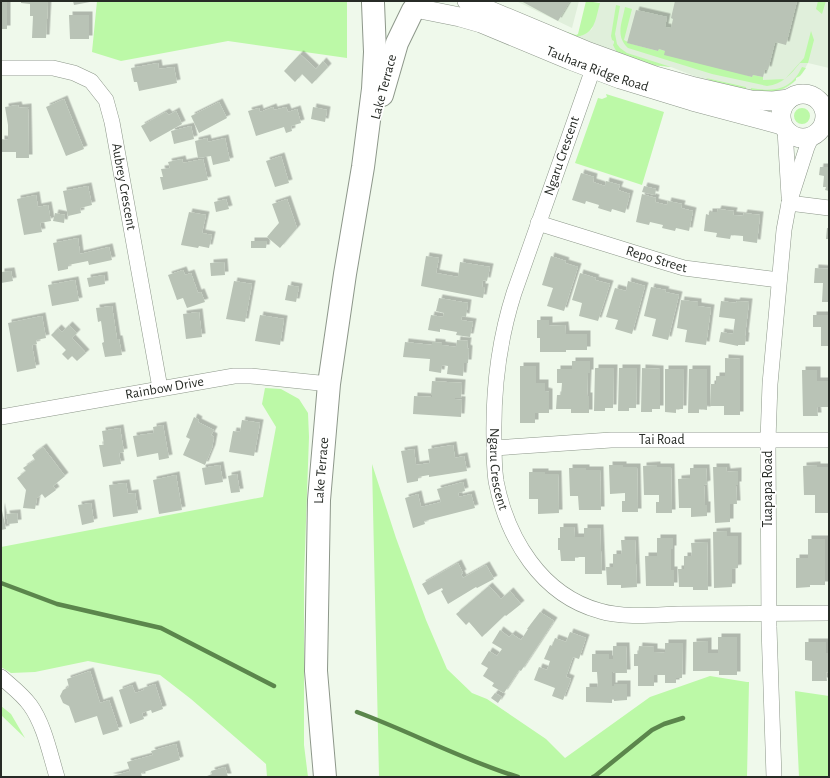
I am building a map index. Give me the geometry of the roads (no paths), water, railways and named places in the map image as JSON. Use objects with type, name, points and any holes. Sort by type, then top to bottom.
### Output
[{"type":"main road","points":[[372,2],[381,10],[400,14],[417,6]]},
{"type":"main road","name":"Lake Terrace","points":[[325,777],[316,671],[319,500],[329,384],[344,274],[363,167],[374,72],[375,33],[372,2]]},
{"type":"main road","name":"Lake Terrace","points":[[363,167],[395,50],[406,22],[417,6]]},
{"type":"street","name":"Tauhara Ridge Road","points":[[417,6],[481,23],[593,69],[668,94],[784,127],[790,135],[802,139],[820,133],[823,126],[826,108],[814,97],[801,94],[789,98],[763,101],[746,99],[691,86],[655,76],[589,52],[467,1]]},
{"type":"street","name":"Aubrey Crescent","points":[[1,68],[52,68],[74,73],[91,81],[106,100],[112,122],[160,388]]},
{"type":"street","name":"Ngaru Crescent","points":[[593,69],[514,293],[504,331],[496,384],[494,448],[496,475],[500,498],[506,518],[525,554],[546,581],[566,596],[594,610],[618,614],[769,614],[829,612]]},
{"type":"street","points":[[784,127],[780,113],[789,98]]},
{"type":"street","name":"Tuapapa Road","points":[[784,127],[789,203]]},
{"type":"street","name":"Tuapapa Road","points":[[774,777],[769,614],[768,440],[770,384],[784,230],[789,203],[807,147],[820,133]]},
{"type":"street","points":[[789,203],[829,208]]},
{"type":"street","name":"Repo Street","points":[[538,223],[679,266],[779,280]]},
{"type":"street","name":"Rainbow Drive","points":[[1,417],[234,376],[251,376],[329,384]]},
{"type":"street","name":"Tai Road","points":[[494,448],[618,440],[829,440]]},
{"type":"street","points":[[1,678],[17,691],[30,705],[39,720],[57,777]]},
{"type":"waterway","points":[[1,583],[57,604],[161,628],[274,686]]},
{"type":"waterway","points":[[357,712],[457,754],[518,777]]},
{"type":"waterway","points":[[593,777],[652,730],[664,724],[683,718]]}]
